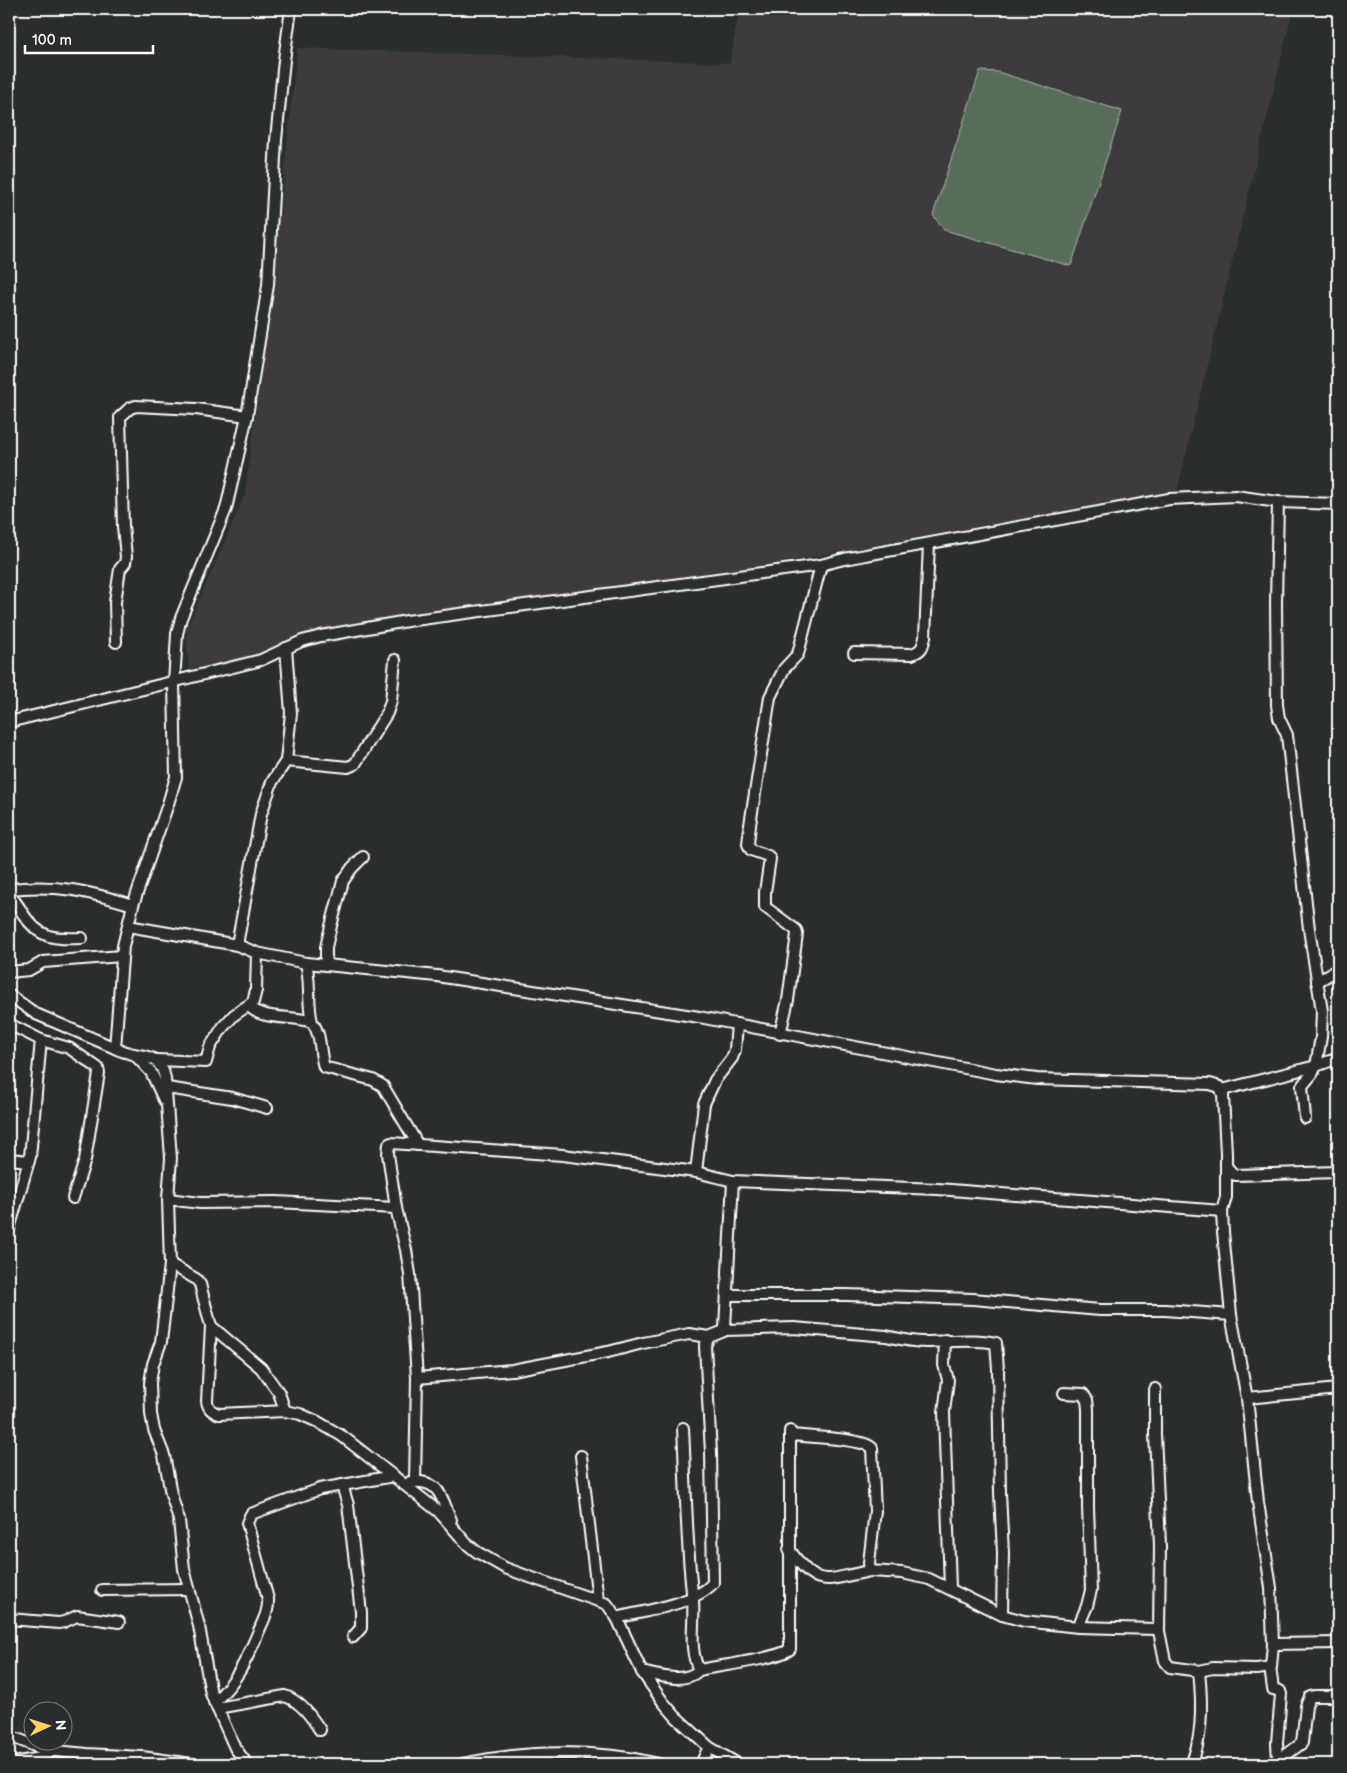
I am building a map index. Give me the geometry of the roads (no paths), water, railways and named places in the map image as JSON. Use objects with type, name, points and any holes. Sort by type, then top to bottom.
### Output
[{"type":"street","points":[[115,1048],[122,956],[128,926],[133,905],[174,785],[176,769],[174,683],[177,634],[181,618],[226,508],[247,416],[268,285],[276,140],[291,9]]},
{"type":"street","points":[[116,642],[115,602],[120,568],[126,556],[123,526],[120,417],[130,408],[136,406],[196,409],[247,416]]},
{"type":"street","points":[[9,722],[262,660],[286,648],[321,636],[407,621],[821,565],[844,559],[1169,499],[1236,496],[1278,502],[1338,504]]},
{"type":"street","points":[[1278,502],[1276,603],[1279,718],[1288,735],[1309,929],[1322,1011],[1321,1037],[1316,1066],[1302,1086],[1304,1118]]},
{"type":"street","points":[[854,653],[912,654],[919,652],[925,637],[929,544]]},
{"type":"street","points":[[780,1034],[788,1000],[797,934],[796,930],[764,907],[770,858],[751,850],[748,844],[770,697],[784,669],[798,654],[821,565]]},
{"type":"street","points":[[237,945],[261,814],[272,782],[286,762],[291,713],[286,648]]},
{"type":"street","points":[[286,762],[348,767],[355,764],[387,713],[395,660]]},
{"type":"street","points":[[326,965],[326,947],[343,881],[363,857]]},
{"type":"street","points":[[9,889],[40,886],[58,887],[102,895],[133,905]]},
{"type":"street","points":[[9,895],[31,924],[41,933],[57,938],[82,938]]},
{"type":"street","points":[[128,926],[237,945],[256,953],[306,963],[437,976],[699,1017],[996,1074],[1037,1079],[1210,1084],[1220,1087],[1222,1090],[1226,1166],[1226,1197],[1222,1211],[1231,1315],[1247,1398],[1258,1502],[1272,1588],[1273,1644],[1272,1665],[1270,1667],[1273,1689],[1280,1691],[1281,1694],[1277,1743],[1278,1762]]},
{"type":"street","points":[[9,996],[36,1014],[126,1053],[135,1056],[148,1056],[157,1060],[206,1062],[210,1047],[222,1027],[234,1015],[253,1002],[256,990],[256,953]]},
{"type":"street","points":[[9,972],[28,970],[43,962],[122,956]]},
{"type":"street","points":[[306,963],[309,974],[310,1014],[318,1034],[324,1067],[366,1078],[383,1086],[418,1146]]},
{"type":"street","points":[[1317,982],[1338,969]]},
{"type":"street","points":[[249,1006],[252,1010],[264,1014],[312,1022]]},
{"type":"street","points":[[9,1024],[41,1040],[69,1048],[97,1066],[99,1070],[85,1160],[73,1198]]},
{"type":"street","points":[[696,1172],[704,1104],[716,1080],[732,1058],[737,1024]]},
{"type":"street","points":[[9,1229],[29,1161],[41,1040]]},
{"type":"street","points":[[135,1056],[157,1081],[166,1105]]},
{"type":"street","points":[[1222,1090],[1316,1066],[1338,1058]]},
{"type":"street","points":[[157,1060],[164,1070],[167,1088],[166,1105],[171,1158],[168,1199],[170,1264],[161,1342],[150,1383],[150,1404],[154,1430],[164,1455],[171,1494],[179,1520],[181,1550],[199,1626],[211,1694],[235,1748],[245,1764]]},
{"type":"street","points":[[167,1088],[232,1098],[267,1108]]},
{"type":"street","points":[[415,1482],[417,1378],[410,1274],[396,1208],[388,1154],[389,1144],[393,1142],[418,1146],[563,1156],[696,1172],[733,1181],[938,1189],[1222,1211]]},
{"type":"street","points":[[9,1159],[29,1161]]},
{"type":"street","points":[[1226,1166],[1233,1174],[1338,1172]]},
{"type":"street","points":[[725,1330],[733,1181]]},
{"type":"street","points":[[168,1199],[200,1204],[276,1202],[396,1208]]},
{"type":"street","points":[[170,1264],[196,1278],[200,1284],[211,1326],[207,1401],[210,1409],[219,1414],[285,1411],[300,1414],[318,1422],[342,1436],[438,1511],[455,1528],[467,1544],[488,1559],[538,1580],[607,1604],[617,1618],[642,1672],[654,1691],[709,1748],[738,1764]]},
{"type":"street","points":[[728,1295],[846,1295],[973,1299],[1100,1310],[1165,1310],[1231,1315]]},
{"type":"street","points":[[211,1326],[261,1368],[280,1392],[285,1411]]},
{"type":"street","points":[[417,1378],[512,1370],[689,1334],[709,1337],[725,1330],[794,1328],[886,1336],[898,1340],[925,1342],[945,1340],[994,1342],[997,1348],[1003,1553],[1002,1615]]},
{"type":"street","points":[[617,1618],[685,1601],[713,1583],[711,1452],[705,1346],[709,1337]]},
{"type":"street","points":[[945,1340],[944,1363],[948,1380],[944,1412],[950,1588]]},
{"type":"street","points":[[1155,1389],[1160,1545],[1159,1631],[1166,1664],[1170,1667],[1200,1671],[1212,1668],[1258,1669],[1270,1667]]},
{"type":"street","points":[[1247,1398],[1338,1389]]},
{"type":"street","points":[[1064,1393],[1082,1394],[1088,1408],[1090,1590],[1087,1606],[1078,1627]]},
{"type":"street","points":[[683,1428],[694,1661],[699,1670]]},
{"type":"street","points":[[642,1672],[680,1678],[692,1676],[699,1670],[765,1658],[787,1652],[790,1649],[790,1431],[792,1435],[856,1441],[868,1444],[872,1448],[874,1511],[869,1563],[870,1571]]},
{"type":"street","points":[[580,1456],[598,1600]]},
{"type":"street","points":[[215,1705],[240,1672],[267,1611],[268,1599],[247,1520],[251,1514],[320,1489],[398,1479],[427,1482],[432,1485],[440,1494],[455,1528]]},
{"type":"street","points":[[342,1485],[348,1505],[362,1623],[361,1628],[353,1637]]},
{"type":"street","points":[[789,1549],[802,1568],[810,1575],[820,1579],[870,1571],[902,1573],[929,1579],[1002,1615],[1034,1623],[1078,1627],[1154,1628],[1159,1631]]},
{"type":"street","points":[[102,1590],[189,1589]]},
{"type":"street","points":[[9,1619],[59,1623],[77,1616],[119,1622]]},
{"type":"street","points":[[1273,1644],[1338,1643]]},
{"type":"street","points":[[1191,1764],[1199,1740],[1200,1671]]},
{"type":"street","points":[[215,1705],[285,1696],[306,1710],[320,1730]]},
{"type":"street","points":[[1278,1762],[1302,1743],[1306,1706],[1310,1697],[1338,1696]]},
{"type":"street","points":[[15,1738],[45,1750],[142,1757],[167,1763],[192,1764]]},
{"type":"street","points":[[701,1764],[709,1748]]},
{"type":"street","points":[[9,1764],[40,1758],[52,1751]]},
{"type":"street","points":[[462,1764],[508,1755],[566,1753],[600,1755],[659,1764]]}]
